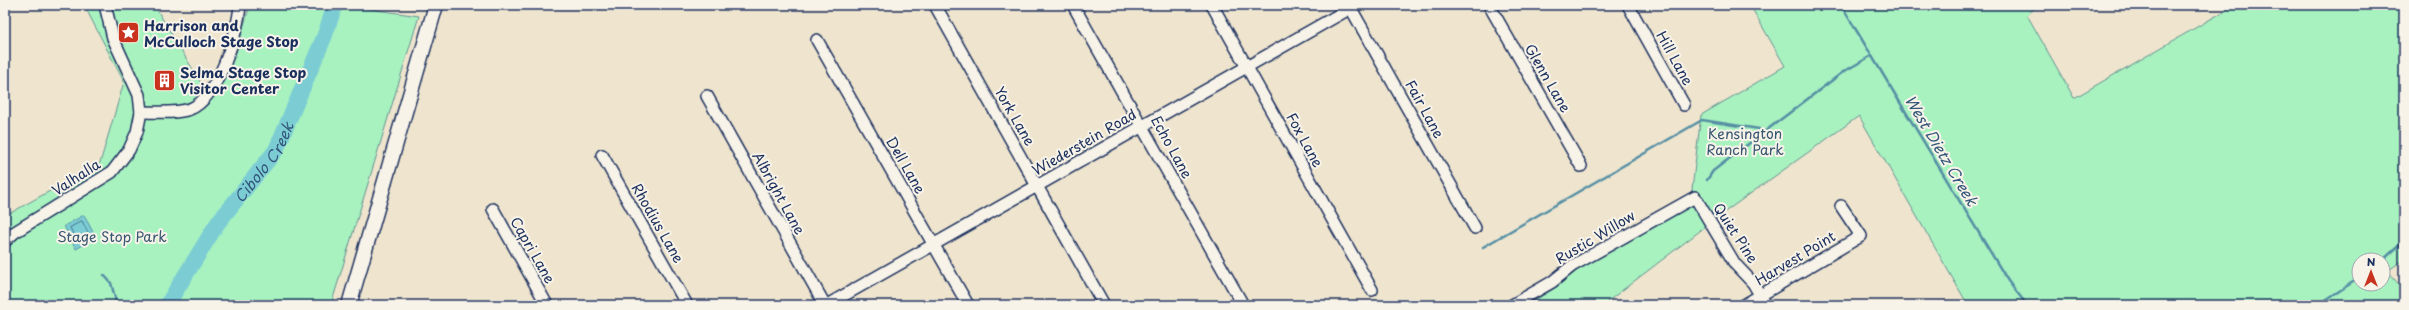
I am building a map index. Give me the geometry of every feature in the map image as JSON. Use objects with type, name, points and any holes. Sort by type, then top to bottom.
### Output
[{"type":"main road","points":[[349,305],[436,5]]},
{"type":"street","name":"Valhalla","points":[[5,241],[16,232],[112,172],[128,150],[137,132],[141,112],[139,95],[113,38],[105,5]]},
{"type":"street","points":[[141,112],[190,109],[209,95],[216,85],[226,59],[240,5]]},
{"type":"street","name":"York Lane","points":[[935,5],[1104,305]]},
{"type":"street","name":"Echo Lane","points":[[1073,5],[1143,126],[1243,305]]},
{"type":"street","name":"Fox Lane","points":[[1212,5],[1372,290]]},
{"type":"street","name":"Glenn Lane","points":[[1489,5],[1581,166]]},
{"type":"street","name":"Hill Lane","points":[[1628,5],[1684,105]]},
{"type":"street","name":"Wiederstein Road","points":[[826,305],[1352,6]]},
{"type":"street","name":"Fair Lane","points":[[1352,6],[1475,228]]},
{"type":"street","name":"Dell Lane","points":[[817,40],[968,305]]},
{"type":"street","name":"Albright Lane","points":[[707,96],[826,305]]},
{"type":"street","name":"Rhodius Lane","points":[[602,155],[687,305]]},
{"type":"street","name":"Quiet Pine","points":[[1695,197],[1735,264],[1753,283],[1764,300]]},
{"type":"street","name":"Rustic Willow","points":[[1512,305],[1552,282],[1572,266],[1695,197]]},
{"type":"street","name":"Harvest Point","points":[[1744,305],[1764,300],[1861,236],[1841,206]]},
{"type":"street","name":"Capri Lane","points":[[493,209],[547,305]]},
{"type":"green space","name":"Stage Stop Park","points":[[84,5],[154,5],[204,88],[234,58],[250,5],[341,5],[419,16],[331,305],[5,305],[5,216],[100,163],[124,82]]},
{"type":"green space","name":"Kensington Ranch Park","points":[[1750,5],[2038,5],[2027,15],[2074,98],[2235,5],[2404,5],[2404,260],[2391,268],[2391,252],[2351,252],[2351,292],[2391,292],[2391,275],[2404,290],[2404,305],[1968,305],[1859,116],[1726,211],[1603,305],[1527,305],[1555,288],[1579,269],[1690,206],[1701,115],[1785,66]]},
{"type":"water","points":[[84,215],[96,238],[76,249],[64,226]]},
{"type":"waterway","name":"Cibolo Creek","points":[[167,305],[217,224],[276,150],[325,35],[335,5]]},
{"type":"waterway","name":"West Dietz Creek","points":[[1841,5],[2008,281],[2027,305]]},
{"type":"waterway","points":[[1707,180],[1713,171],[1843,72],[1871,56]]},
{"type":"waterway","points":[[1483,247],[1702,120],[1759,129],[1765,132]]},
{"type":"waterway","points":[[2391,253],[2404,241]]},
{"type":"waterway","points":[[104,275],[111,283],[117,305]]},
{"type":"waterway","points":[[2318,305],[2351,283]]},
{"type":"place","name":"Harrison and McCulloch Stage Stop","points":[[129,33]]},
{"type":"place","name":"Selma Stage Stop Visitor Center","points":[[164,80]]}]
